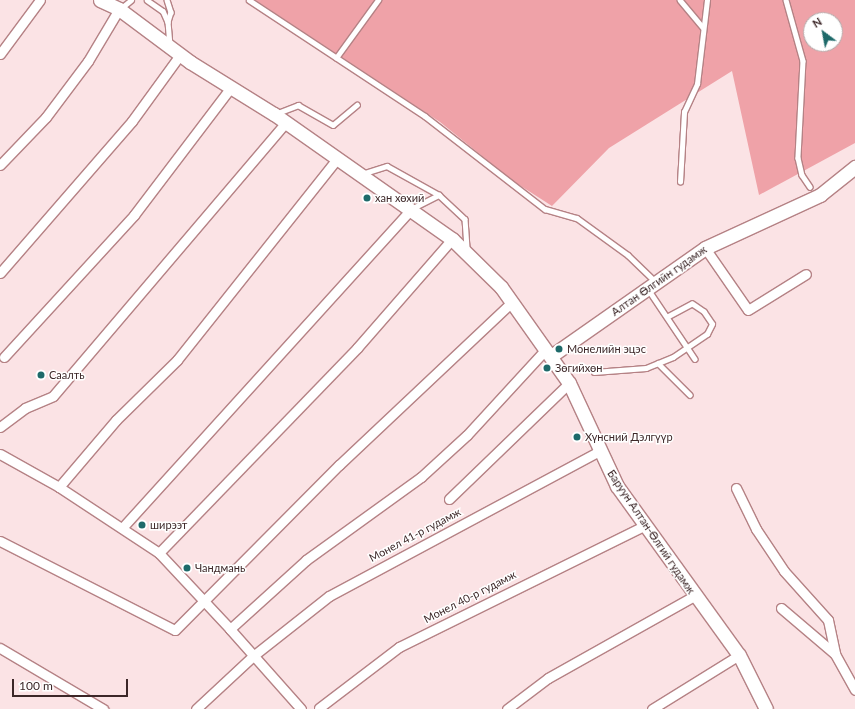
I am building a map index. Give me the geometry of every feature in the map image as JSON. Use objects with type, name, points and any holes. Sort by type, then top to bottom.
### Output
[{"type":"main road","name":"Баруун Алтан-Өлгий гудамж","points":[[100,0],[119,9],[175,51],[274,114],[452,239],[468,254],[512,302],[549,353],[568,383],[587,418],[598,452],[644,526],[694,596],[739,655],[766,709]]},
{"type":"main road","name":"Алтан Өлгийн гудамж","points":[[549,353],[652,286],[706,248],[820,195],[855,167]]},
{"type":"street","points":[[0,54],[40,0]]},
{"type":"street","points":[[0,165],[70,86],[119,9]]},
{"type":"street","points":[[0,273],[132,121],[175,51]]},
{"type":"street","points":[[4,357],[134,215],[231,87]]},
{"type":"street","points":[[0,427],[25,408],[52,396],[285,123]]},
{"type":"street","points":[[59,487],[111,426],[177,360],[337,159]]},
{"type":"street","points":[[122,528],[410,210]]},
{"type":"street","points":[[159,553],[357,348],[452,239]]},
{"type":"street","points":[[706,248],[748,310],[806,274]]},
{"type":"street","points":[[0,541],[176,630],[205,603],[325,478],[512,302]]},
{"type":"street","points":[[230,629],[306,560],[421,477],[467,435],[549,353]]},
{"type":"street","points":[[449,499],[568,383]]},
{"type":"street","name":"Монел 41-р гудамж","points":[[196,709],[253,656],[347,585],[598,452]]},
{"type":"street","points":[[0,454],[59,487],[159,553],[230,629],[301,709]]},
{"type":"street","points":[[736,488],[756,529],[784,571],[828,620],[835,654],[855,690]]},
{"type":"street","name":"Монел 40-р гудамж","points":[[318,709],[399,647],[644,526]]},
{"type":"street","points":[[507,709],[548,678],[694,596]]},
{"type":"street","points":[[781,608],[835,654]]},
{"type":"street","points":[[0,648],[104,709]]},
{"type":"street","points":[[652,709],[739,655]]},
{"type":"lane","points":[[119,9],[131,0]]},
{"type":"lane","points":[[147,0],[163,11],[168,22],[175,51]]},
{"type":"lane","points":[[167,0],[171,12],[168,22]]},
{"type":"lane","points":[[249,0],[425,116],[545,209],[577,218],[628,255],[652,286],[668,317],[695,359]]},
{"type":"lane","points":[[336,58],[378,0]]},
{"type":"lane","points":[[680,0],[703,27]]},
{"type":"lane","points":[[680,182],[684,112],[697,84],[703,27],[708,0]]},
{"type":"lane","points":[[786,0],[803,61],[798,158],[802,175],[810,186]]},
{"type":"lane","points":[[274,114],[298,105],[333,125],[357,105]]},
{"type":"lane","points":[[359,175],[387,166],[439,195],[465,219],[468,254]]},
{"type":"lane","points":[[410,210],[439,195]]},
{"type":"lane","points":[[594,372],[619,372],[658,363],[688,347],[707,334],[712,324],[698,307],[688,303],[668,317]]},
{"type":"lane","points":[[658,363],[690,395]]},
{"type":"shaded area","points":[[255,0],[855,0],[855,143],[759,195],[732,71],[609,148],[552,206],[513,181],[440,122]]},
{"type":"place","name":"хан хөхий","points":[[367,198]]},
{"type":"place","name":"Монелийн эцэс","points":[[559,349]]},
{"type":"place","name":"Зөгийхөн","points":[[547,368]]},
{"type":"place","name":"Саалть","points":[[41,375]]},
{"type":"place","name":"Хүнсний Дэлгүүр","points":[[577,437]]},
{"type":"place","name":"ширээт","points":[[142,525]]},
{"type":"place","name":"Чандмань","points":[[187,568]]}]
